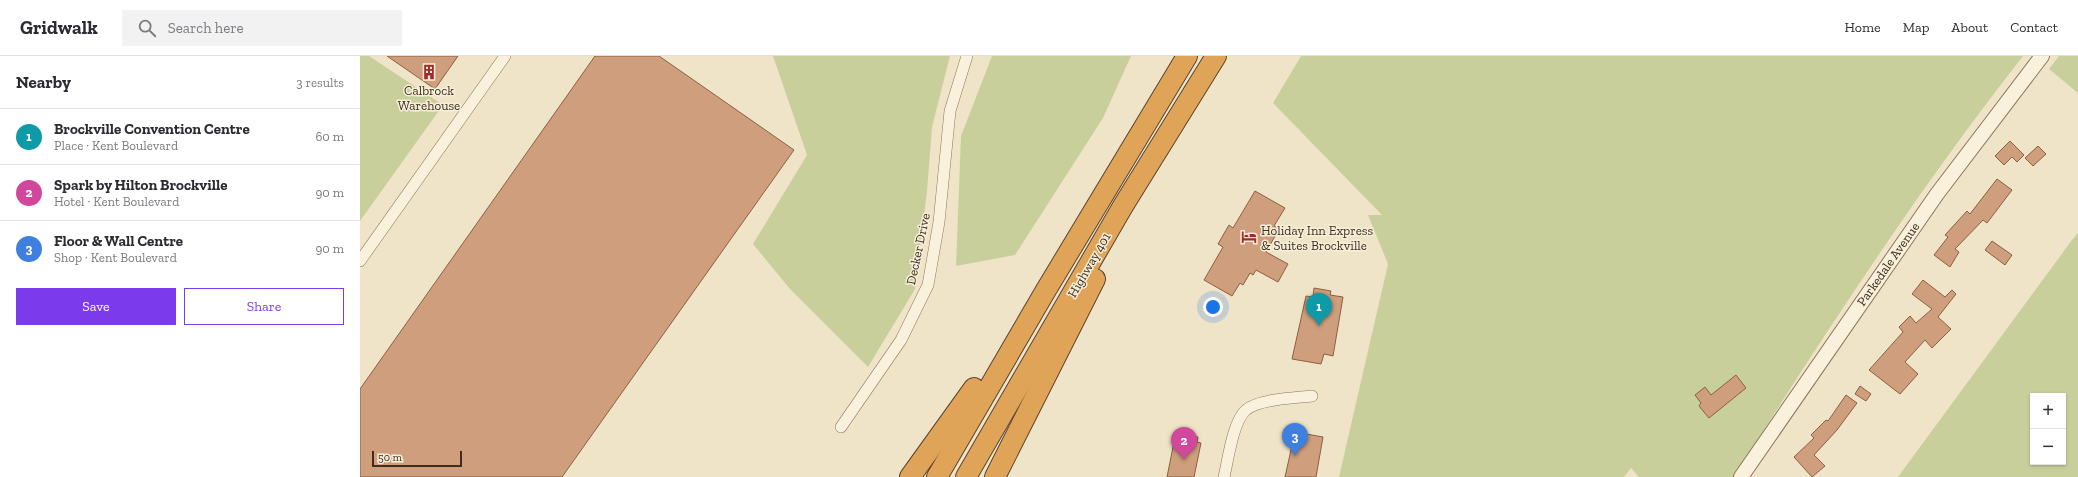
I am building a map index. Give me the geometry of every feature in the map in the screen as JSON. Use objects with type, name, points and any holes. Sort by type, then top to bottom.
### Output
[{"type":"highway","name":"Highway 401","points":[[937,477],[1046,290],[1187,56]]},
{"type":"highway","name":"Highway 401","points":[[966,477],[1123,206],[1216,56]]},
{"type":"highway","points":[[995,477],[1109,253],[1123,206]]},
{"type":"highway","points":[[910,477],[962,408],[1025,309],[1046,290]]},
{"type":"street","points":[[360,261],[505,56]]},
{"type":"street","name":"Decker Drive","points":[[841,427],[901,340],[928,285],[939,222],[950,112],[967,56]]},
{"type":"street","name":"Parkedale Avenue","points":[[1741,477],[1937,194],[2042,56]]},
{"type":"street","points":[[1224,477],[1234,431],[1246,410],[1269,401],[1312,396]]},
{"type":"green space","points":[[360,56],[369,56],[443,105],[360,221]]},
{"type":"green space","points":[[773,56],[950,56],[932,127],[927,191],[915,289],[868,367],[790,289],[753,244],[807,155]]},
{"type":"green space","points":[[992,56],[1131,56],[1103,118],[1015,255],[956,266],[961,136]]},
{"type":"green space","points":[[1301,56],[2023,56],[1946,158],[1909,210],[1803,369],[1734,477],[1639,477],[1631,468],[1624,477],[1339,477],[1388,264],[1368,215],[1382,215],[1273,103]]},
{"type":"green space","points":[[2059,56],[2078,56],[2078,93],[2049,69]]},
{"type":"green space","points":[[2078,233],[2078,477],[1898,477],[2072,240]]},
{"type":"building","name":"Calbrock Warehouse","points":[[387,56],[458,56],[435,89]]},
{"type":"building","points":[[595,56],[659,56],[794,150],[562,477],[360,477],[360,389]]},
{"type":"building","points":[[2010,141],[2024,155],[2017,162],[2012,157],[2004,165],[1995,156]]},
{"type":"building","points":[[2038,146],[2046,154],[2033,166],[2025,158]]},
{"type":"building","points":[[1997,179],[2012,190],[1987,223],[1983,220],[1955,249],[1959,252],[1950,267],[1934,255],[1948,237],[1945,235],[1967,211],[1970,214]]},
{"type":"building","name":"Holiday Inn Express & Suites Brockville","points":[[1255,191],[1285,208],[1274,226],[1279,229],[1266,252],[1288,264],[1278,282],[1256,270],[1253,275],[1250,273],[1243,285],[1240,283],[1232,296],[1204,280],[1223,247],[1218,244],[1229,225],[1233,228]]},
{"type":"building","points":[[1992,241],[2012,255],[2005,265],[1985,250]]},
{"type":"building","points":[[1923,280],[1945,297],[1952,290],[1956,294],[1938,317],[1951,329],[1932,348],[1925,340],[1905,362],[1918,374],[1900,394],[1869,370],[1903,332],[1899,327],[1910,316],[1916,323],[1932,309],[1912,294]]},
{"type":"building","points":[[1314,288],[1331,291],[1330,295],[1343,297],[1333,356],[1324,354],[1321,364],[1292,359],[1306,296],[1313,297]]},
{"type":"building","points":[[1736,375],[1746,388],[1709,418],[1699,406],[1701,403],[1695,395],[1705,387],[1711,395]]},
{"type":"building","points":[[1860,386],[1871,394],[1866,401],[1855,394]]},
{"type":"building","points":[[1846,395],[1857,403],[1837,430],[1814,455],[1825,466],[1812,477],[1794,457],[1814,438],[1811,435],[1826,420],[1828,421]]},
{"type":"building","points":[[1295,432],[1323,437],[1316,477],[1285,477]]},
{"type":"building","points":[[1187,435],[1198,437],[1197,442],[1201,443],[1194,477],[1167,477],[1175,437],[1186,439]]},
{"type":"place","name":"Calbrock Warehouse","points":[[429,72]]},
{"type":"place","name":"Holiday Inn Express & Suites Brockville","points":[[1249,237]]},
{"type":"place","name":"Brockville Convention Centre","points":[[1319,326]]},
{"type":"place","name":"Floor & Wall Centre","points":[[1295,456]]},
{"type":"place","name":"Spark by Hilton Brockville","points":[[1184,460]]}]
